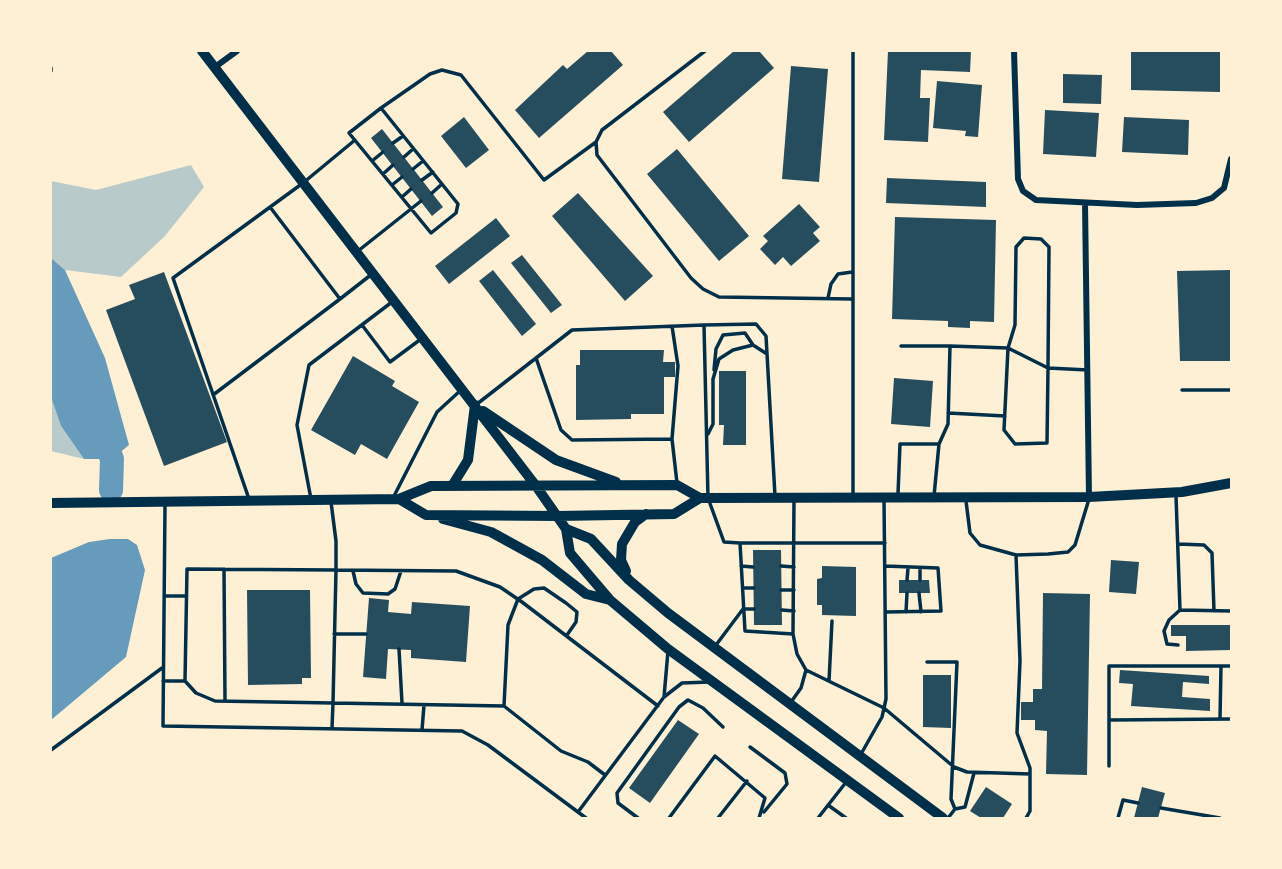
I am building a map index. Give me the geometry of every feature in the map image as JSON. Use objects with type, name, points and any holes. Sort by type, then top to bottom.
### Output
[{"type":"main road","points":[[202,51],[536,486],[566,529],[570,553],[610,600],[668,649],[899,818]]},
{"type":"main road","points":[[475,405],[556,460],[626,486]]},
{"type":"main road","points":[[452,486],[468,460],[475,405]]},
{"type":"main road","points":[[51,503],[396,499],[431,486],[677,485],[704,498],[1089,497],[1176,493],[1231,483]]},
{"type":"main road","points":[[426,514],[674,514],[704,498]]},
{"type":"main road","points":[[396,499],[426,514],[491,532],[542,560],[586,594],[610,600]]},
{"type":"main road","points":[[629,580],[621,560],[622,544],[635,522],[647,514]]},
{"type":"main road","points":[[566,529],[591,539],[629,580],[714,647],[946,818]]},
{"type":"street","points":[[215,67],[237,51]]},
{"type":"street","points":[[1014,51],[1018,179],[1023,191],[1036,200],[1184,203],[1212,198],[1224,188],[1231,159]]},
{"type":"street","points":[[1086,203],[1089,497]]},
{"type":"lane","points":[[381,108],[458,204],[456,213],[431,233],[349,133],[381,108],[430,74],[442,70],[461,75],[544,180],[596,142],[602,130],[705,51]]},
{"type":"lane","points":[[853,51],[853,498]]},
{"type":"lane","points":[[393,143],[403,136]]},
{"type":"lane","points":[[250,501],[173,278],[303,183],[355,140]]},
{"type":"lane","points":[[596,142],[597,155],[691,278],[703,289],[719,297],[852,299]]},
{"type":"lane","points":[[404,156],[414,149]]},
{"type":"lane","points":[[372,161],[383,152]]},
{"type":"lane","points":[[413,169],[423,161]]},
{"type":"lane","points":[[383,174],[393,165]]},
{"type":"lane","points":[[422,180],[433,172]]},
{"type":"lane","points":[[392,185],[402,177]]},
{"type":"lane","points":[[432,193],[442,184]]},
{"type":"lane","points":[[402,197],[411,189]]},
{"type":"lane","points":[[356,252],[421,201]]},
{"type":"lane","points":[[270,207],[340,299]]},
{"type":"lane","points":[[1024,238],[1041,239],[1048,247],[1047,443],[1015,444],[1004,430],[1008,348],[1015,325],[1016,247],[1024,238]]},
{"type":"lane","points":[[828,298],[831,284],[838,274],[852,272]]},
{"type":"lane","points":[[213,395],[373,274]]},
{"type":"lane","points":[[312,500],[297,425],[309,365],[394,301]]},
{"type":"lane","points":[[475,405],[572,330],[756,324],[766,336],[775,498]]},
{"type":"lane","points":[[362,325],[390,362],[422,337]]},
{"type":"lane","points":[[704,325],[707,437],[704,498],[724,542],[885,543]]},
{"type":"lane","points":[[672,326],[678,366],[672,439],[677,485]]},
{"type":"lane","points":[[707,437],[713,424],[713,379],[719,339],[737,332],[745,334],[753,345],[767,354]]},
{"type":"lane","points":[[713,379],[719,359],[725,354],[753,345]]},
{"type":"lane","points":[[901,346],[1008,348],[1048,368],[1088,370]]},
{"type":"lane","points":[[934,498],[939,444],[948,424],[950,346]]},
{"type":"lane","points":[[536,358],[554,418],[561,430],[572,440],[672,439]]},
{"type":"lane","points":[[396,499],[437,412],[462,389]]},
{"type":"lane","points":[[1182,390],[1231,390]]},
{"type":"lane","points":[[948,413],[1004,416]]},
{"type":"lane","points":[[898,498],[900,444],[939,444]]},
{"type":"lane","points":[[1176,493],[1180,610]]},
{"type":"lane","points":[[965,497],[970,533],[975,539],[988,548],[1016,555],[1068,552],[1075,545],[1083,526],[1089,497]]},
{"type":"lane","points":[[794,498],[793,634],[797,654],[806,670],[884,708],[954,767],[974,773],[1030,774]]},
{"type":"lane","points":[[859,755],[884,708],[884,498]]},
{"type":"lane","points":[[331,500],[336,541],[332,729]]},
{"type":"lane","points":[[165,502],[163,726],[462,731],[488,745],[586,818]]},
{"type":"lane","points":[[740,543],[744,631],[793,634]]},
{"type":"lane","points":[[1178,544],[1204,545],[1212,553],[1214,611]]},
{"type":"lane","points":[[1016,555],[1020,661],[1017,733],[1030,774],[1030,811],[1026,818]]},
{"type":"lane","points":[[741,566],[753,567]]},
{"type":"lane","points":[[781,566],[794,567]]},
{"type":"lane","points":[[885,566],[938,568],[941,611],[886,612]]},
{"type":"lane","points":[[907,580],[908,567]]},
{"type":"lane","points":[[920,568],[920,580]]},
{"type":"lane","points":[[605,775],[588,762],[561,751],[504,706],[215,701],[196,693],[186,681],[187,569],[456,571],[500,587],[518,599],[657,706]]},
{"type":"lane","points":[[224,569],[225,701]]},
{"type":"lane","points":[[353,570],[356,584],[363,593],[388,594],[395,589],[401,571]]},
{"type":"lane","points":[[504,706],[508,625],[518,599],[534,589],[544,588],[566,603],[576,612],[576,622],[567,635]]},
{"type":"lane","points":[[743,588],[754,588]]},
{"type":"lane","points":[[782,590],[793,590]]},
{"type":"lane","points":[[906,612],[907,593]]},
{"type":"lane","points":[[919,593],[921,612]]},
{"type":"lane","points":[[163,596],[186,596]]},
{"type":"lane","points":[[714,647],[744,609]]},
{"type":"lane","points":[[744,609],[754,609]]},
{"type":"lane","points":[[782,610],[794,611]]},
{"type":"lane","points":[[1178,645],[1167,644],[1164,631],[1169,620],[1180,610],[1231,611]]},
{"type":"lane","points":[[829,681],[832,621]]},
{"type":"lane","points":[[334,634],[366,634]]},
{"type":"lane","points":[[399,649],[402,704]]},
{"type":"lane","points":[[664,697],[668,649]]},
{"type":"lane","points":[[927,662],[957,662],[951,799],[955,809]]},
{"type":"lane","points":[[1109,766],[1109,666],[1231,666]]},
{"type":"lane","points":[[1220,719],[1222,666]]},
{"type":"lane","points":[[51,750],[162,668]]},
{"type":"lane","points":[[790,703],[801,688],[806,670]]},
{"type":"lane","points":[[163,681],[186,681]]},
{"type":"lane","points":[[578,812],[664,697],[682,683],[715,682]]},
{"type":"lane","points":[[638,818],[618,803],[617,793],[679,708],[688,700],[703,708],[723,727]]},
{"type":"lane","points":[[422,730],[424,704]]},
{"type":"lane","points":[[1109,720],[1231,719]]},
{"type":"lane","points":[[750,747],[785,773],[787,784],[761,816]]},
{"type":"lane","points":[[669,818],[715,757],[765,798],[761,816]]},
{"type":"lane","points":[[946,818],[955,809],[965,807],[974,773]]},
{"type":"lane","points":[[818,818],[847,780]]},
{"type":"lane","points":[[718,818],[747,781]]},
{"type":"lane","points":[[1118,818],[1123,800],[1138,803]]},
{"type":"lane","points":[[828,805],[846,818]]},
{"type":"lane","points":[[1161,808],[1220,818]]},
{"type":"shaded area","points":[[191,165],[204,187],[165,236],[121,277],[65,270],[51,258],[51,181],[96,190]]},
{"type":"shaded area","points":[[51,397],[61,426],[84,459],[51,451]]},
{"type":"water","points":[[51,258],[65,270],[105,358],[129,445],[112,459],[84,459],[61,426],[51,397]]},
{"type":"water","points":[[128,539],[137,545],[145,570],[126,657],[51,720],[51,558],[89,542]]},
{"type":"building","points":[[588,51],[611,51],[623,65],[539,138],[515,110],[563,65],[567,69]]},
{"type":"building","points":[[734,51],[759,51],[774,68],[689,142],[663,112]]},
{"type":"building","points":[[888,51],[971,51],[970,72],[921,70],[920,98],[930,98],[928,142],[884,140]]},
{"type":"building","points":[[1131,51],[1220,51],[1220,92],[1131,90]]},
{"type":"building","points":[[791,66],[828,69],[819,182],[782,179]]},
{"type":"building","points":[[1063,74],[1102,75],[1101,104],[1063,103]]},
{"type":"building","points":[[937,81],[982,85],[978,137],[965,136],[966,131],[933,128]]},
{"type":"building","points":[[1045,110],[1099,113],[1096,157],[1043,154]]},
{"type":"building","points":[[464,117],[489,150],[466,168],[441,136]]},
{"type":"building","points":[[1124,117],[1189,120],[1188,155],[1122,152]]},
{"type":"building","points":[[382,129],[443,207],[432,216],[371,138]]},
{"type":"building","points":[[677,149],[749,236],[719,261],[647,174]]},
{"type":"building","points":[[887,178],[986,182],[986,207],[886,203]]},
{"type":"building","points":[[578,193],[653,276],[625,301],[552,216]]},
{"type":"building","points":[[799,204],[820,227],[813,233],[820,241],[791,266],[783,257],[775,265],[760,249],[768,241],[763,236]]},
{"type":"building","points":[[895,217],[996,220],[994,322],[970,321],[970,328],[948,327],[948,321],[892,319]]},
{"type":"building","points":[[496,218],[510,236],[449,284],[435,266]]},
{"type":"building","points":[[522,255],[562,305],[551,313],[511,263]]},
{"type":"building","points":[[493,270],[536,324],[522,336],[479,281]]},
{"type":"building","points":[[1231,270],[1231,361],[1180,361],[1177,271]]},
{"type":"building","points":[[164,272],[227,442],[164,466],[106,310],[135,299],[129,285]]},
{"type":"building","points":[[580,350],[664,350],[663,362],[675,362],[675,377],[664,377],[664,414],[631,414],[631,419],[576,420],[576,365],[580,365]]},
{"type":"building","points":[[353,356],[395,381],[392,386],[419,402],[387,459],[361,444],[355,455],[311,430]]},
{"type":"building","points":[[719,371],[746,371],[746,445],[723,445],[724,425],[719,425]]},
{"type":"building","points":[[894,378],[933,381],[930,427],[891,424]]},
{"type":"building","points":[[753,550],[781,550],[782,625],[754,625]]},
{"type":"building","points":[[1111,560],[1139,562],[1136,594],[1109,592]]},
{"type":"building","points":[[822,566],[856,567],[856,616],[822,615],[822,605],[817,605],[817,579],[822,578]]},
{"type":"building","points":[[899,580],[929,580],[930,593],[899,593]]},
{"type":"building","points":[[247,590],[310,590],[311,678],[302,678],[302,684],[248,685]]},
{"type":"building","points":[[1043,593],[1090,594],[1087,775],[1046,774],[1047,731],[1035,730],[1035,720],[1021,720],[1021,702],[1033,702],[1033,689],[1042,689]]},
{"type":"building","points":[[369,598],[389,600],[388,612],[411,614],[412,602],[470,606],[466,662],[411,658],[411,650],[388,649],[386,679],[363,677]]},
{"type":"building","points":[[1171,625],[1231,625],[1231,650],[1186,651],[1186,636],[1171,636]]},
{"type":"building","points":[[1120,670],[1209,676],[1209,684],[1183,682],[1182,697],[1210,699],[1210,711],[1131,706],[1133,684],[1119,683]]},
{"type":"building","points":[[923,675],[951,675],[951,728],[923,727]]},
{"type":"building","points":[[678,720],[699,734],[650,803],[629,788]]},
{"type":"building","points":[[986,787],[1012,804],[1003,818],[981,818],[970,811]]},
{"type":"building","points":[[1142,787],[1165,793],[1158,818],[1134,818]]},
{"type":"waterway","points":[[100,430],[112,459],[111,490]]}]
